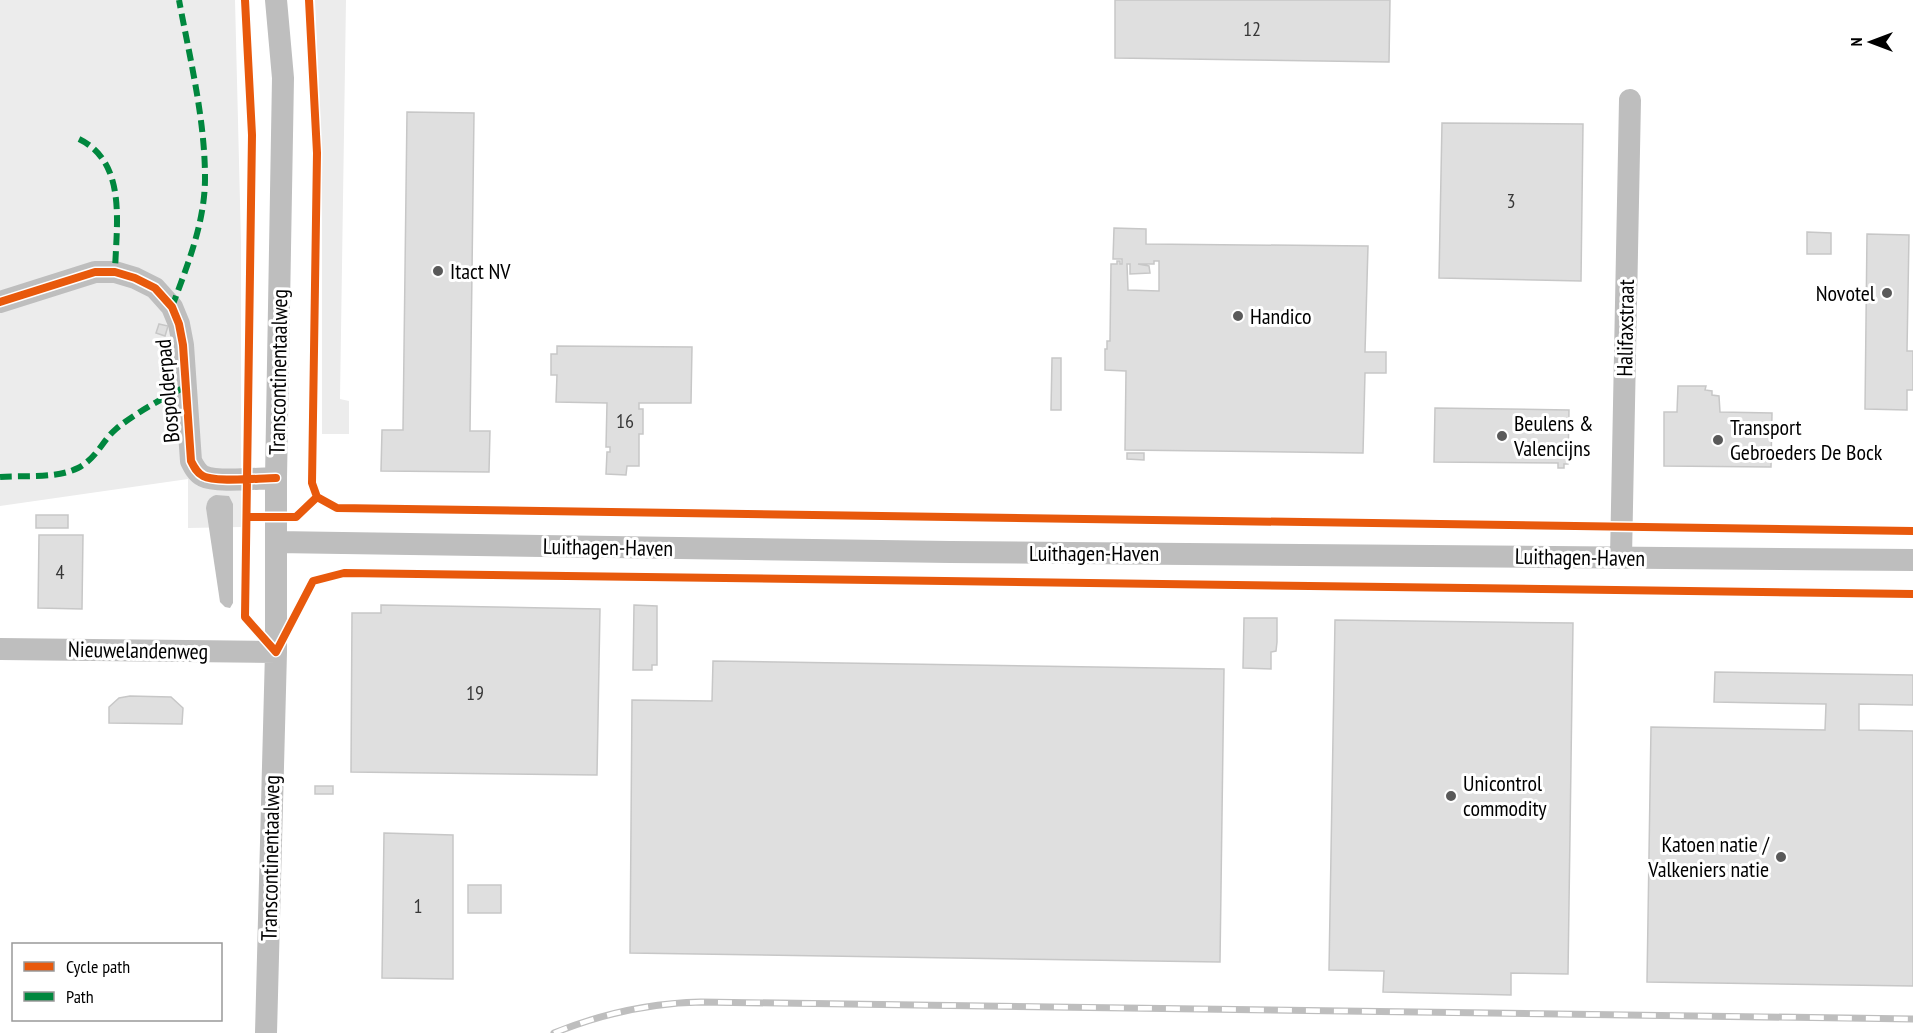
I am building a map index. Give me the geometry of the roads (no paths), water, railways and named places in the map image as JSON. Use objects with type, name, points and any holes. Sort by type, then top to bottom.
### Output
[{"type":"street","name":"Transcontinentaalweg","points":[[266,1033],[276,652],[276,478],[283,78],[276,0]]},
{"type":"street","name":"Halifaxstraat","points":[[1620,557],[1630,100]]},
{"type":"street","name":"Bospolderpad","points":[[0,302],[95,272],[115,272],[135,278],[155,288],[166,299],[179,324],[186,372],[191,461],[195,469],[202,476],[213,479],[276,478]]},
{"type":"street","name":"Luithagen-Haven","points":[[276,542],[950,552],[1913,560]]},
{"type":"street","name":"Nieuwelandenweg","points":[[0,649],[276,652]]},
{"type":"railway","points":[[554,1033],[590,1020],[626,1011],[701,1002],[1913,1019]]},
{"type":"place","name":"Itact NV","points":[[438,271]]},
{"type":"place","name":"Novotel","points":[[1887,293]]},
{"type":"place","name":"Handico","points":[[1238,316]]},
{"type":"place","name":"Beulens & Valencijns","points":[[1502,436]]},
{"type":"place","name":"Transport Gebroeders De Bock","points":[[1718,440]]},
{"type":"place","name":"Unicontrol commodity","points":[[1451,796]]},
{"type":"place","name":"Katoen natie / Valkeniers natie","points":[[1781,857]]}]
